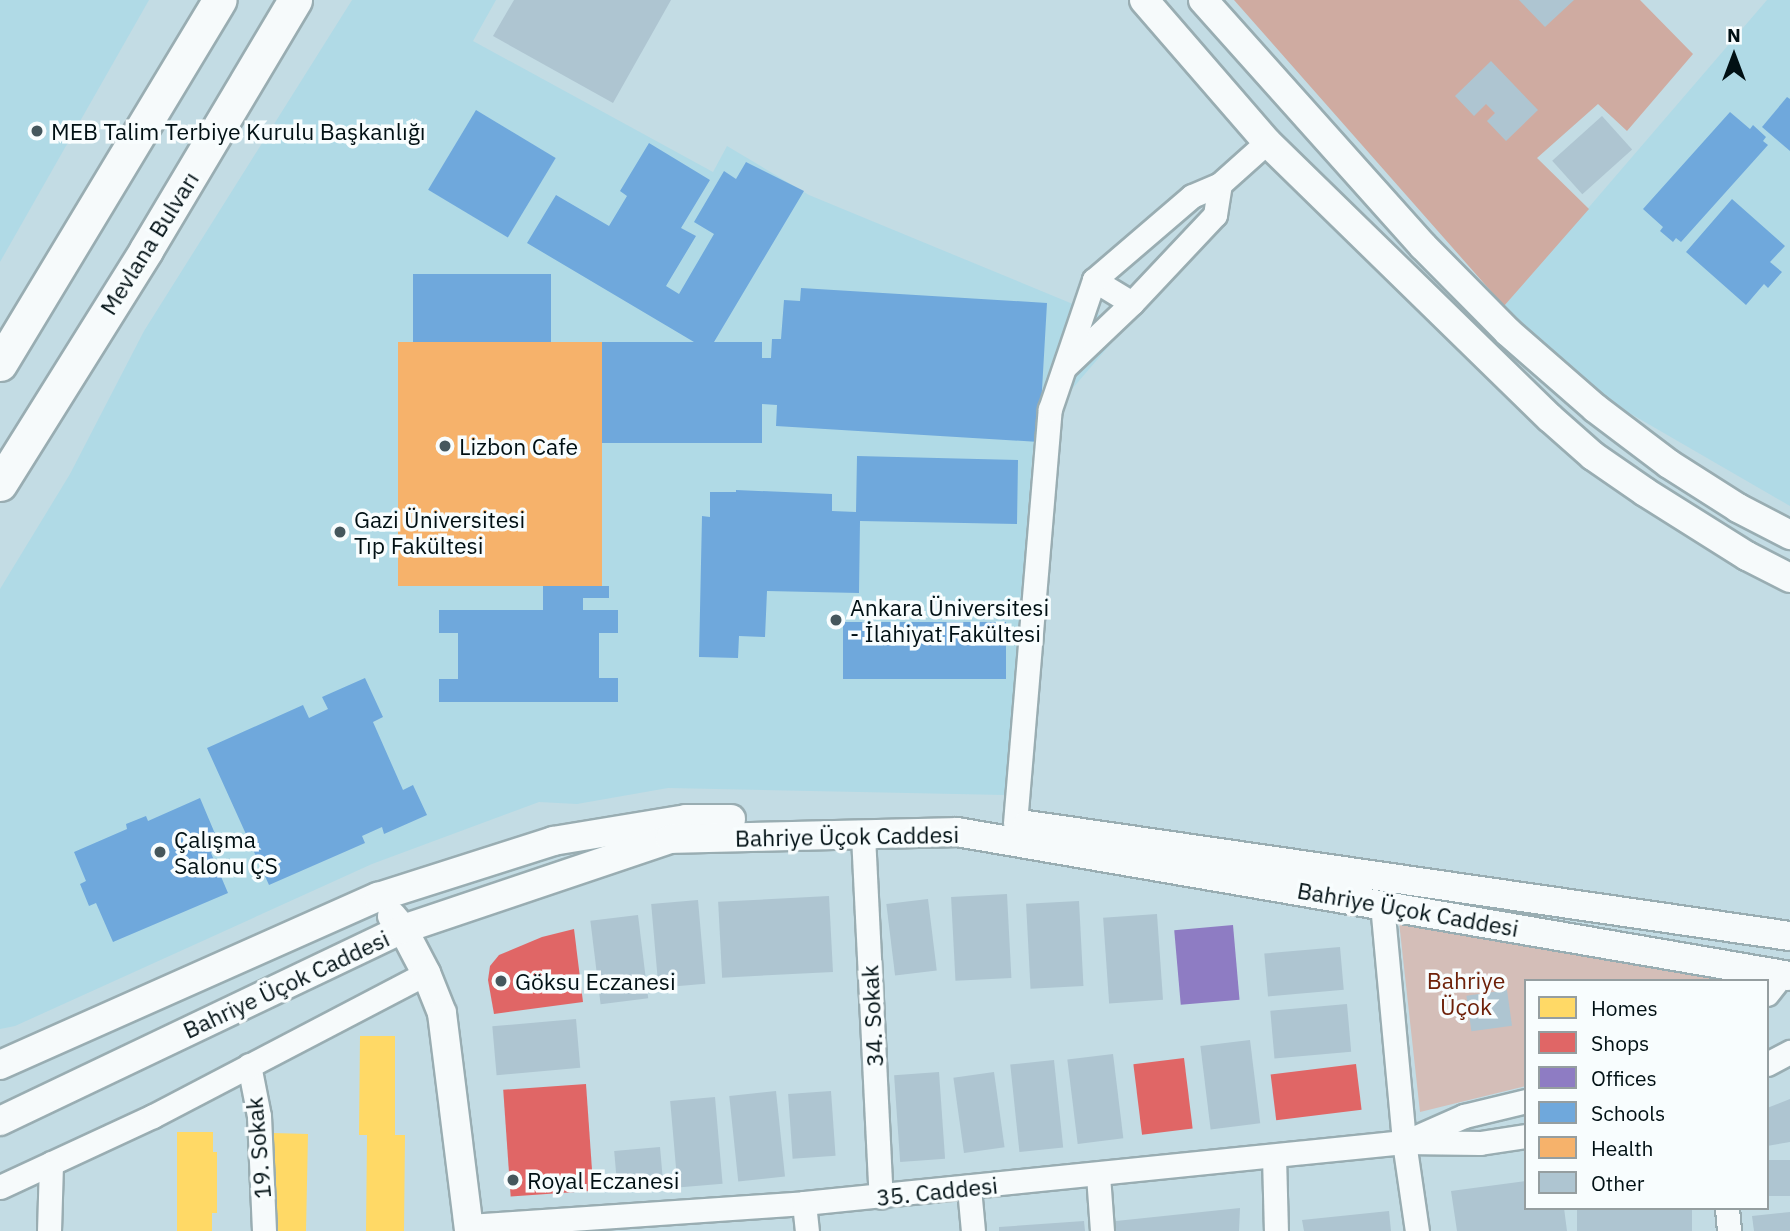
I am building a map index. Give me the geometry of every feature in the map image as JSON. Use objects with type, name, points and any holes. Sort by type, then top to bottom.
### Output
[{"type":"highway","points":[[0,364],[220,0]]},
{"type":"highway","name":"Mevlana Bulvarı","points":[[0,484],[146,250],[295,0]]},
{"type":"main road","points":[[1144,0],[1267,142],[1498,371],[1592,456],[1736,549],[1790,578]]},
{"type":"main road","points":[[1203,0],[1423,246],[1507,331],[1595,408],[1669,464],[1738,508],[1790,535]]},
{"type":"main road","name":"Bahriye Üçok Caddesi","points":[[0,1065],[377,898],[553,841],[686,819],[965,817],[1789,936]]},
{"type":"main road","name":"Bahriye Üçok Caddesi","points":[[0,1121],[404,929],[670,839],[957,832],[1382,904],[1765,979]]},
{"type":"main road","points":[[377,898],[404,929],[442,1013],[469,1228]]},
{"type":"main road","points":[[1780,982],[1789,936]]},
{"type":"street","points":[[1015,823],[1050,409],[1094,280],[1192,196],[1220,184],[1267,142]]},
{"type":"street","points":[[1063,369],[1132,303],[1215,215],[1220,184]]},
{"type":"street","points":[[1094,280],[1132,303]]},
{"type":"street","name":"34. Sokak","points":[[863,835],[881,1197]]},
{"type":"street","points":[[1382,904],[1404,1142],[1417,1231]]},
{"type":"street","points":[[0,1187],[153,1115],[426,973]]},
{"type":"street","points":[[1769,1063],[1790,1052]]},
{"type":"street","name":"19. Sokak","points":[[249,1065],[259,1115],[264,1231]]},
{"type":"street","points":[[1404,1142],[1464,1116],[1524,1101]]},
{"type":"street","points":[[1404,1142],[1480,1143],[1524,1136]]},
{"type":"street","name":"35. Caddesi","points":[[469,1228],[655,1223],[804,1203],[1404,1142]]},
{"type":"street","points":[[1274,1156],[1276,1231]]},
{"type":"street","points":[[49,1231],[51,1163]]},
{"type":"street","points":[[1098,1175],[1102,1231]]},
{"type":"street","points":[[969,1188],[973,1231]]},
{"type":"street","points":[[804,1203],[807,1231]]},
{"type":"street","points":[[1727,1210],[1729,1231]]},
{"type":"shaded area","name":"MEB Talim Terbiye Kurulu Başkanlığı","points":[[0,0],[149,0],[0,262]]},
{"type":"shaded area","name":"Gazi Üniversitesi Tıp Fakültesi","points":[[352,0],[496,0],[473,41],[713,172],[727,146],[809,195],[1126,326],[1072,389],[1033,449],[1005,795],[668,788],[577,804],[539,802],[372,864],[15,1026],[0,1029],[0,589],[70,474],[144,331]]},
{"type":"shaded area","points":[[1234,0],[1640,0],[1693,54],[1627,131],[1598,104],[1537,158],[1589,209],[1504,306]]},
{"type":"shaded area","points":[[1767,0],[1790,0],[1790,506],[1612,403],[1504,306]]},
{"type":"green space","name":"Bahriye Üçok","points":[[1399,922],[1715,974],[1721,979],[1524,979],[1524,1086],[1420,1112]]},
{"type":"building: Homes","points":[[360,1036],[395,1036],[395,1135],[405,1135],[404,1231],[366,1231],[367,1135],[359,1135]]},
{"type":"building: Homes","points":[[177,1132],[213,1132],[213,1152],[217,1152],[217,1213],[212,1213],[212,1231],[177,1231]]},
{"type":"building: Homes","points":[[273,1133],[308,1134],[306,1231],[271,1231],[268,1153],[273,1153]]},
{"type":"building: Shops","points":[[574,929],[583,1002],[494,1014],[488,980],[490,966],[499,955],[542,937]]},
{"type":"building: Shops","points":[[1184,1058],[1193,1128],[1142,1135],[1133,1064]]},
{"type":"building: Shops","points":[[1356,1064],[1362,1110],[1276,1120],[1271,1074]]},
{"type":"building: Shops","points":[[586,1084],[593,1191],[511,1197],[503,1090]]},
{"type":"building: Offices","points":[[1233,925],[1240,1000],[1181,1005],[1174,930]]},
{"type":"building: Schools","points":[[1787,97],[1790,99],[1790,151],[1762,127]]},
{"type":"building: Schools","points":[[476,110],[556,158],[508,238],[428,190]]},
{"type":"building: Schools","points":[[1730,112],[1750,129],[1753,125],[1766,137],[1763,141],[1768,145],[1681,242],[1676,238],[1673,242],[1660,231],[1663,227],[1643,209]]},
{"type":"building: Schools","points":[[649,143],[710,180],[681,228],[696,236],[666,286],[679,294],[714,234],[694,222],[724,171],[736,179],[746,162],[804,191],[714,342],[762,342],[762,358],[771,358],[772,339],[781,339],[784,300],[800,301],[801,288],[1047,303],[1039,442],[776,426],[777,405],[762,404],[762,443],[602,443],[602,342],[694,342],[527,243],[556,195],[609,226],[627,196],[620,191]]},
{"type":"building: Schools","points":[[1732,199],[1785,246],[1770,262],[1782,272],[1768,288],[1764,284],[1746,305],[1686,252]]},
{"type":"building: Schools","points":[[413,274],[551,274],[551,343],[413,343]]},
{"type":"building: Schools","points":[[857,456],[1018,460],[1017,524],[860,521],[859,593],[767,591],[765,637],[739,636],[738,658],[699,657],[702,516],[710,517],[710,492],[736,490],[832,494],[832,511],[856,512]]},
{"type":"building: Schools","points":[[543,586],[609,586],[609,598],[583,598],[583,610],[618,610],[618,633],[599,633],[599,678],[618,678],[618,702],[439,702],[439,679],[458,679],[458,633],[439,633],[439,610],[543,610]]},
{"type":"building: Schools","points":[[843,622],[1006,622],[1006,679],[843,679]]},
{"type":"building: Schools","points":[[365,678],[383,717],[373,722],[403,790],[413,785],[427,815],[384,834],[382,827],[362,836],[365,843],[269,885],[207,748],[303,705],[309,718],[328,709],[322,697]]},
{"type":"building: Schools","points":[[200,798],[221,848],[211,853],[228,893],[113,942],[96,903],[89,906],[80,884],[86,881],[74,852],[127,829],[126,824],[146,816],[148,821]]},
{"type":"building: Health","points":[[398,342],[602,342],[602,586],[398,586]]},
{"type":"building: Other","points":[[514,0],[671,0],[613,103],[493,36]]},
{"type":"building: Other","points":[[1519,0],[1574,0],[1545,27]]},
{"type":"building: Other","points":[[1491,61],[1538,110],[1506,141],[1487,121],[1495,113],[1486,104],[1474,116],[1455,96]]},
{"type":"building: Other","points":[[1602,116],[1632,149],[1582,194],[1552,161]]},
{"type":"building: Other","points":[[1007,894],[1011,978],[955,981],[951,897]]},
{"type":"building: Other","points":[[829,896],[833,972],[722,978],[718,902]]},
{"type":"building: Other","points":[[928,899],[937,970],[895,976],[886,904]]},
{"type":"building: Other","points":[[698,900],[705,984],[658,988],[651,904]]},
{"type":"building: Other","points":[[1079,901],[1083,986],[1031,989],[1026,904]]},
{"type":"building: Other","points":[[1157,914],[1163,1000],[1109,1004],[1103,918]]},
{"type":"building: Other","points":[[638,915],[648,998],[601,1004],[590,921]]},
{"type":"building: Other","points":[[1340,947],[1344,990],[1268,996],[1264,954]]},
{"type":"building: Other","points":[[1507,990],[1512,1026],[1471,1031],[1466,996]]},
{"type":"building: Other","points":[[1347,1004],[1351,1052],[1274,1059],[1270,1011]]},
{"type":"building: Other","points":[[576,1019],[580,1068],[497,1075],[492,1026]]},
{"type":"building: Other","points":[[1250,1040],[1260,1123],[1211,1129],[1200,1046]]},
{"type":"building: Other","points":[[1113,1054],[1123,1138],[1078,1144],[1067,1060]]},
{"type":"building: Other","points":[[1054,1060],[1063,1148],[1019,1152],[1010,1065]]},
{"type":"building: Other","points":[[939,1072],[945,1159],[900,1162],[894,1075]]},
{"type":"building: Other","points":[[994,1072],[1005,1147],[964,1153],[953,1078]]},
{"type":"building: Other","points":[[776,1091],[785,1177],[738,1181],[729,1096]]},
{"type":"building: Other","points":[[831,1091],[836,1156],[793,1159],[788,1094]]},
{"type":"building: Other","points":[[715,1097],[723,1184],[678,1188],[670,1101]]},
{"type":"building: Other","points":[[1790,1099],[1790,1142],[1769,1146],[1769,1107]]},
{"type":"building: Other","points":[[660,1147],[663,1183],[617,1187],[614,1151]]},
{"type":"building: Other","points":[[1769,1160],[1790,1160],[1790,1196],[1769,1196]]},
{"type":"building: Other","points":[[1524,1181],[1524,1210],[1564,1210],[1567,1231],[1457,1231],[1451,1191]]},
{"type":"building: Other","points":[[1240,1208],[1239,1231],[1116,1231],[1116,1221]]},
{"type":"building: Other","points":[[1577,1210],[1692,1210],[1692,1231],[1577,1231]]},
{"type":"building: Other","points":[[1389,1211],[1391,1231],[1304,1231],[1302,1220]]},
{"type":"building: Other","points":[[1790,1212],[1790,1231],[1754,1231],[1752,1216]]},
{"type":"building: Other","points":[[1084,1221],[1085,1231],[999,1231],[999,1227]]},
{"type":"place","name":"MEB Talim Terbiye Kurulu Başkanlığı","points":[[37,131]]},
{"type":"place","name":"Lizbon Cafe","points":[[445,446]]},
{"type":"place","name":"Gazi Üniversitesi Tıp Fakültesi","points":[[340,532]]},
{"type":"place","name":"Ankara Üniversitesi - İlahiyat Fakültesi","points":[[836,620]]},
{"type":"place","name":"Çalışma Salonu ÇS","points":[[160,852]]},
{"type":"place","name":"Göksu Eczanesi","points":[[501,981]]},
{"type":"place","name":"Royal Eczanesi","points":[[513,1180]]}]
